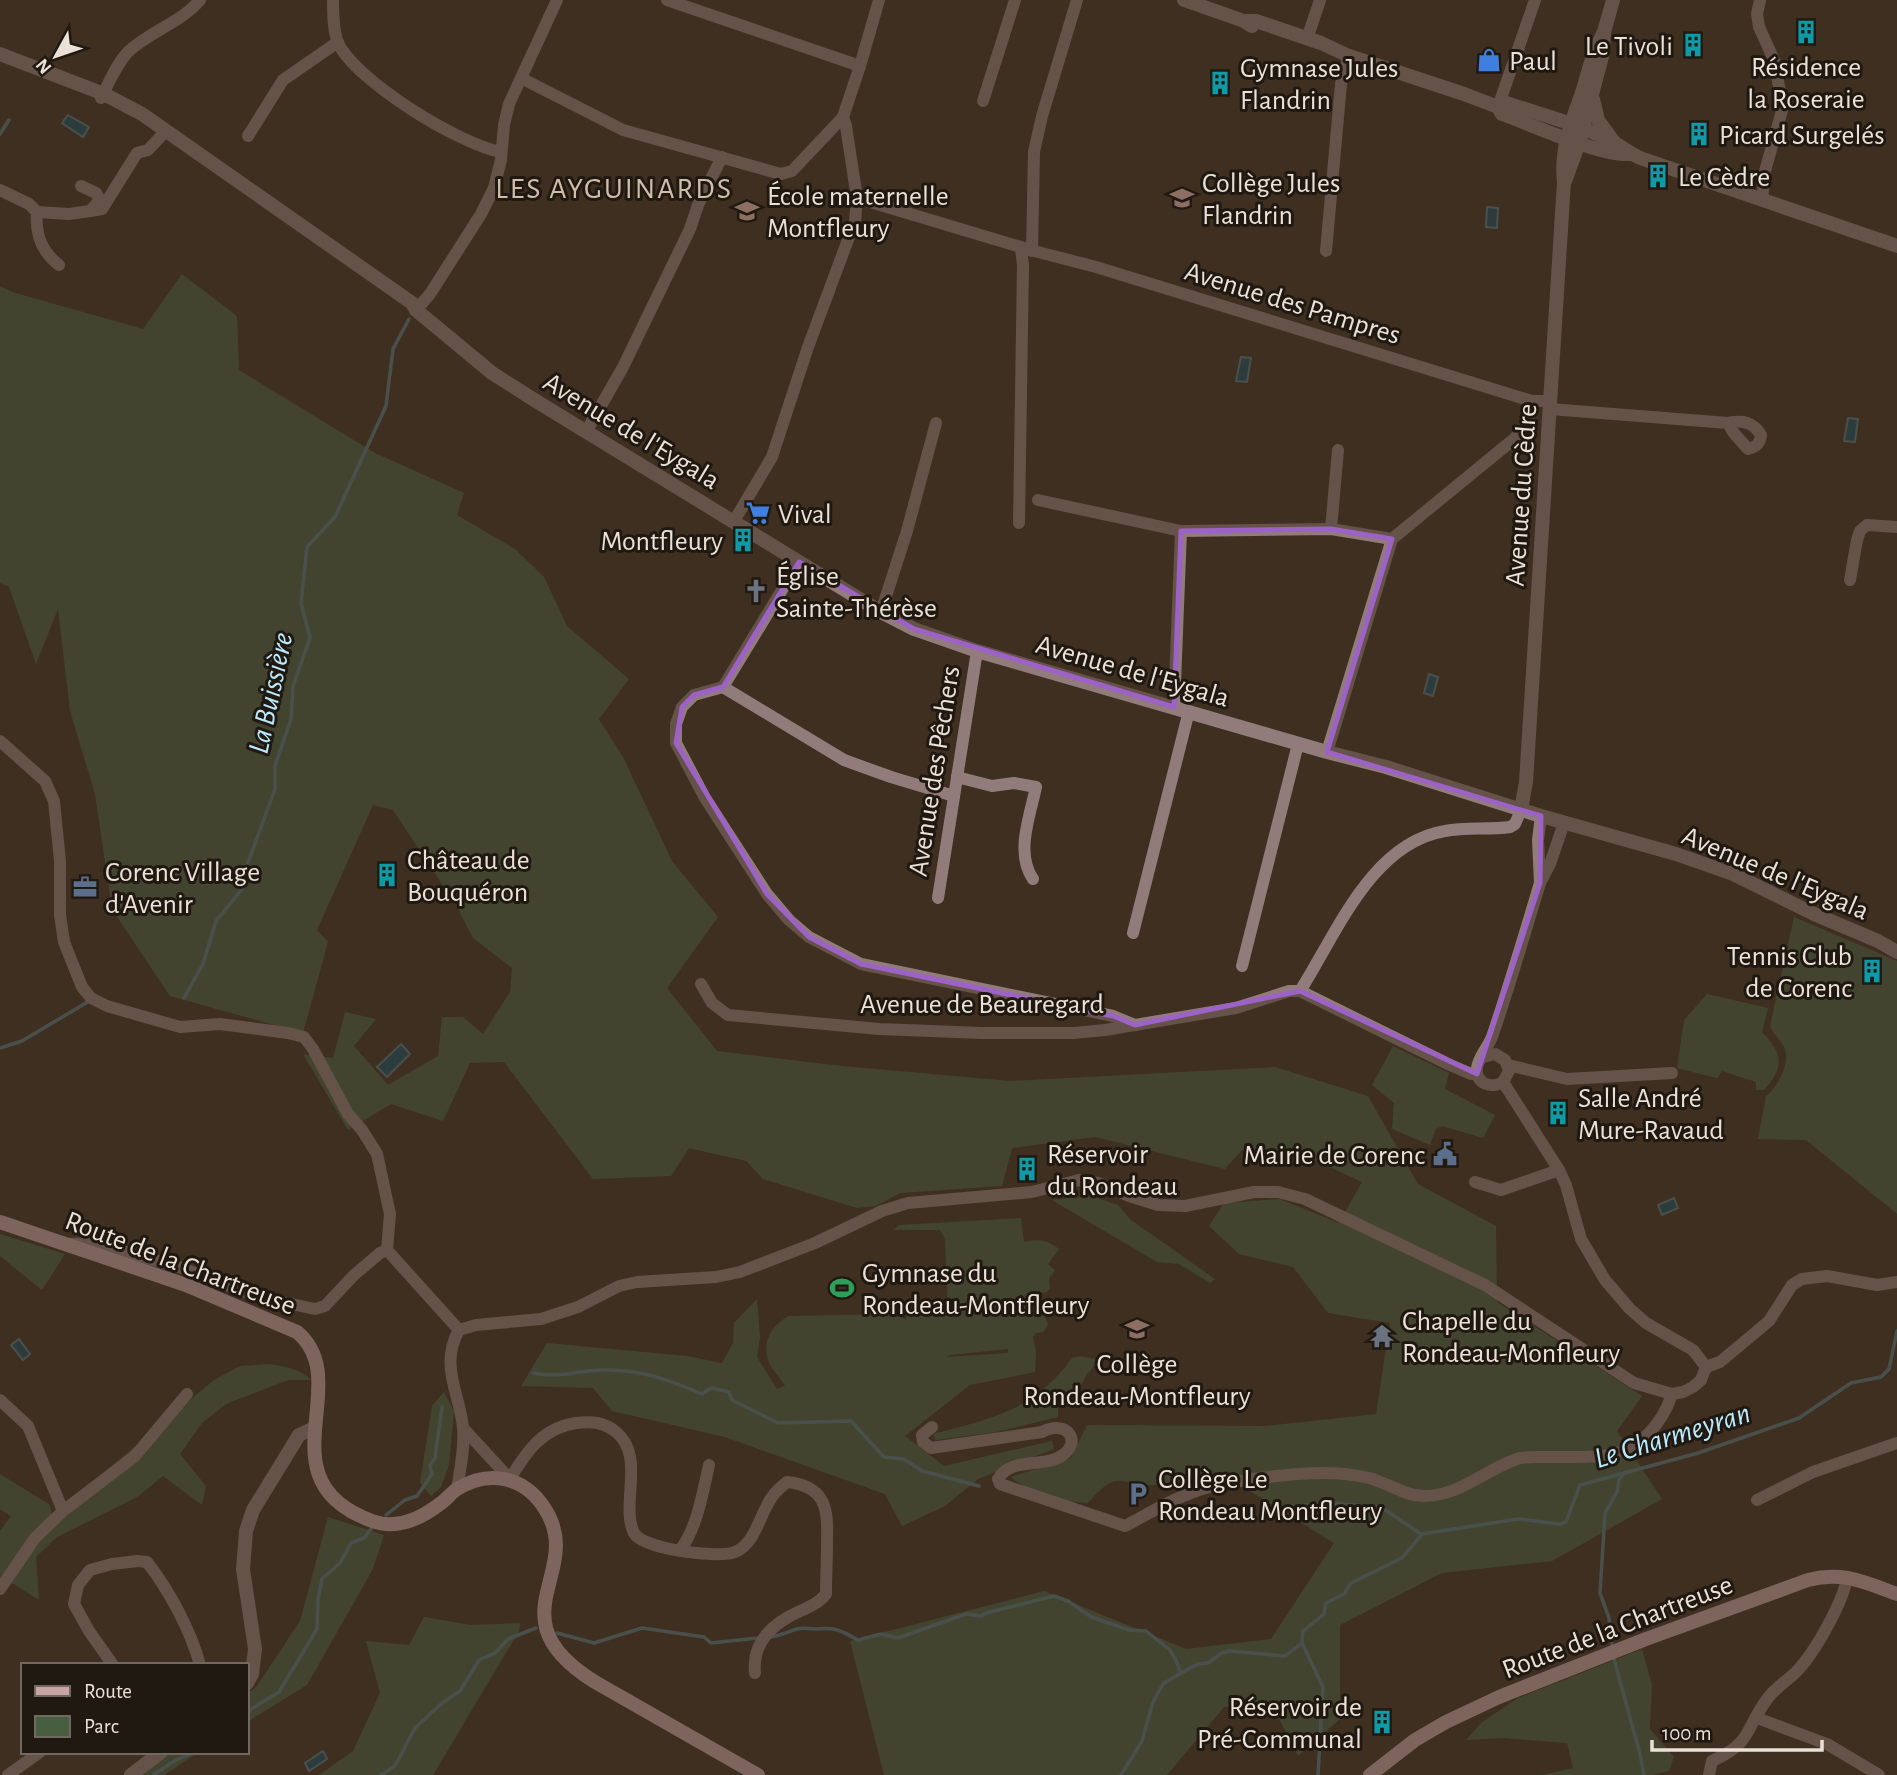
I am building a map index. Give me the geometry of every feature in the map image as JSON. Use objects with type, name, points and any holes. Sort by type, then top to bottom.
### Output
[{"type":"main road","name":"Route de la Chartreuse","points":[[0,1222],[186,1285],[296,1332],[307,1341],[318,1369],[320,1385],[313,1443],[319,1474],[339,1504],[373,1522],[399,1524],[418,1518],[457,1489],[478,1481],[510,1479]]},
{"type":"main road","points":[[510,1479],[529,1491],[546,1510],[552,1524],[554,1560],[544,1613],[547,1631],[556,1650],[586,1676],[758,1775]]},
{"type":"main road","name":"Route de la Chartreuse","points":[[1370,1775],[1415,1740],[1499,1696],[1808,1580],[1835,1575],[1897,1594]]},
{"type":"street","points":[[103,96],[120,62],[129,51],[191,10],[200,0]]},
{"type":"street","points":[[333,0],[332,16],[338,41],[349,59],[372,82],[429,120],[486,149],[501,152]]},
{"type":"street","points":[[416,310],[429,295],[481,214],[494,188],[509,104],[557,0]]},
{"type":"street","points":[[667,0],[860,66]]},
{"type":"street","points":[[521,78],[623,130],[781,174],[792,171],[843,117],[879,0]]},
{"type":"street","points":[[983,101],[1015,0]]},
{"type":"street","points":[[1019,523],[1023,265],[1027,249],[1034,152],[1077,0]]},
{"type":"street","points":[[1184,0],[1244,21],[1293,44],[1344,55]]},
{"type":"street","points":[[1307,39],[1320,0]]},
{"type":"street","points":[[1498,107],[1535,0]]},
{"type":"street","points":[[1575,134],[1592,93],[1613,0]]},
{"type":"street","points":[[1760,0],[1757,14],[1759,27],[1774,60],[1783,107],[1768,157],[1762,200]]},
{"type":"street","points":[[1244,21],[1255,21],[1344,55],[1498,107],[1502,114],[1615,143]]},
{"type":"street","points":[[1575,134],[1589,65],[1593,51],[1604,32]]},
{"type":"street","points":[[248,136],[283,80],[338,41]]},
{"type":"street","name":"Avenue de l'Eygala","points":[[0,54],[103,96],[163,134],[404,306],[416,310]]},
{"type":"street","points":[[1326,251],[1344,55]]},
{"type":"street","name":"Avenue de l'Eygala","points":[[0,61],[122,102],[173,134],[412,303],[416,310],[492,373],[881,612],[914,629],[976,651],[1386,767],[1564,823],[1676,854],[1732,874],[1897,952]]},
{"type":"street","points":[[1548,117],[1571,103],[1582,72],[1589,65]]},
{"type":"street","points":[[1592,93],[1598,120],[1615,143],[1630,154],[1897,246]]},
{"type":"street","points":[[1498,107],[1507,103],[1548,117],[1618,155],[1630,154]]},
{"type":"street","points":[[734,521],[772,457],[808,347],[855,221],[857,198],[843,117]]},
{"type":"street","points":[[830,130],[848,136]]},
{"type":"street","points":[[0,190],[29,204],[37,212],[69,214],[102,209],[136,152],[148,150],[163,134]]},
{"type":"street","name":"Avenue du Cèdre","points":[[1521,810],[1526,782],[1551,405],[1564,183],[1562,167],[1575,134]]},
{"type":"street","points":[[586,432],[623,367],[722,157]]},
{"type":"street","points":[[81,186],[96,193],[100,200],[90,211]]},
{"type":"street","name":"Avenue des Pampres","points":[[857,198],[1096,267],[1532,401],[1728,423]]},
{"type":"street","points":[[37,212],[36,226],[44,250],[59,265]]},
{"type":"street","points":[[1327,752],[1392,539],[1514,439],[1528,422],[1532,401]]},
{"type":"street","points":[[881,612],[908,531],[936,423]]},
{"type":"street","points":[[1331,529],[1338,450]]},
{"type":"street","points":[[1038,500],[1181,531],[1331,529],[1392,539]]},
{"type":"street","points":[[1850,580],[1860,531],[1867,525],[1897,527]]},
{"type":"street","points":[[1133,933],[1182,710],[1181,531]]},
{"type":"street","points":[[723,688],[799,562]]},
{"type":"street","name":"Avenue des Pêchers","points":[[937,898],[976,651]]},
{"type":"street","points":[[954,796],[880,774],[844,760],[723,688],[694,695],[682,707],[676,724],[676,743],[705,798],[759,883],[789,920],[809,937],[861,964],[1112,1016],[1135,1025]]},
{"type":"street","points":[[0,741],[44,781],[54,801],[64,942],[82,987],[92,998],[107,1006],[180,1027],[220,1024],[304,1037],[348,1114],[377,1154],[390,1214],[387,1250],[458,1331]]},
{"type":"street","points":[[1242,966],[1298,744]]},
{"type":"street","points":[[957,778],[992,786],[1014,783],[1036,787],[1023,849],[1026,869],[1033,879]]},
{"type":"street","points":[[1492,1038],[1508,1074],[1503,1083],[1497,1086],[1487,1085],[1477,1074],[1456,1068],[1300,991],[1364,885],[1398,852],[1420,839],[1443,831],[1510,827],[1518,819],[1521,810]]},
{"type":"street","points":[[1540,883],[1538,839],[1541,816]]},
{"type":"street","points":[[1477,1074],[1478,1065],[1492,1038],[1540,883],[1564,823]]},
{"type":"street","name":"Avenue de Beauregard","points":[[701,984],[712,1003],[728,1015],[804,1023],[982,1033],[1074,1032],[1135,1025],[1237,1008],[1289,991],[1300,991]]},
{"type":"street","points":[[1483,1058],[1492,1054],[1567,1079],[1672,1073]]},
{"type":"street","points":[[1503,1083],[1559,1170],[1566,1185],[1581,1239],[1605,1280],[1630,1310],[1646,1323],[1693,1350],[1706,1367]]},
{"type":"street","points":[[1475,1182],[1502,1190],[1559,1170]]},
{"type":"street","points":[[458,1331],[476,1325],[541,1319],[578,1307],[619,1286],[637,1282],[716,1277],[740,1272],[815,1243],[882,1211],[908,1203],[1032,1192],[1079,1180],[1098,1183],[1158,1205],[1185,1206],[1254,1192],[1278,1192],[1305,1199],[1485,1285],[1634,1383],[1672,1394],[1683,1392],[1693,1387],[1704,1374],[1706,1367]]},
{"type":"street","points":[[69,1244],[94,1243],[179,1267],[258,1297],[315,1309],[325,1306],[354,1275],[387,1250]]},
{"type":"street","points":[[1706,1367],[1720,1362],[1769,1321],[1792,1285],[1801,1279],[1827,1276],[1877,1285],[1897,1282]]},
{"type":"street","points":[[457,1489],[464,1429],[450,1371],[451,1352],[458,1331]]},
{"type":"street","points":[[0,1589],[35,1538],[63,1511],[135,1457],[187,1394]]},
{"type":"street","points":[[932,1427],[922,1435],[923,1442],[931,1448],[1042,1432],[1053,1426],[1062,1427],[1071,1439],[1070,1448],[1065,1453],[1056,1459],[1014,1466],[1000,1475],[1000,1484],[1125,1526],[1189,1493],[1254,1479],[1301,1474],[1348,1474],[1370,1478],[1423,1496],[1458,1488],[1524,1457],[1612,1455],[1626,1451],[1649,1432],[1668,1408],[1672,1394]]},
{"type":"street","points":[[0,1400],[28,1426],[63,1511]]},
{"type":"street","points":[[464,1429],[510,1479],[531,1447],[562,1426],[585,1422],[608,1426],[626,1442],[631,1461],[631,1522],[634,1533],[640,1540],[680,1550],[723,1556],[747,1545],[772,1497],[788,1482],[800,1483],[822,1500],[828,1513],[826,1594],[821,1601],[783,1619],[766,1634],[755,1650],[755,1674]]},
{"type":"street","points":[[248,1681],[252,1674],[255,1648],[243,1569],[246,1531],[253,1510],[299,1435],[314,1428]]},
{"type":"street","points":[[1757,1500],[1813,1472],[1897,1443]]},
{"type":"street","points":[[680,1550],[686,1543],[709,1465]]},
{"type":"street","points":[[112,1663],[74,1604],[78,1585],[90,1570],[138,1561],[147,1562],[155,1572],[189,1633],[199,1663]]},
{"type":"street","points":[[1709,1775],[1712,1761],[1741,1744],[1766,1700],[1782,1682],[1796,1673],[1842,1600],[1847,1577]]},
{"type":"street","points":[[1757,1718],[1827,1744],[1879,1775]]},
{"type":"street","points":[[8,1775],[37,1754]]},
{"type":"street","points":[[131,1775],[158,1754]]},
{"type":"highlighted area","points":[[1331,529],[1392,539],[1327,752],[1541,816],[1540,883],[1477,1074],[1300,991],[1135,1025],[1113,1016],[861,964],[809,937],[767,894],[676,743],[682,707],[694,695],[723,687],[799,562],[914,629],[1174,707],[1181,531]]},
{"type":"green space","points":[[182,274],[237,316],[239,370],[375,453],[464,493],[457,515],[515,549],[544,577],[567,626],[629,679],[599,719],[623,757],[672,861],[718,917],[667,988],[717,1051],[842,1066],[1010,1081],[1275,1067],[1368,1096],[1418,1184],[1496,1226],[1497,1302],[1642,1396],[1617,1431],[1662,1499],[1552,1561],[1442,1573],[1340,1625],[1340,1719],[1298,1756],[1271,1703],[1224,1707],[1167,1775],[884,1775],[850,1641],[1044,1591],[1186,1649],[1271,1639],[1334,1543],[1219,1472],[1163,1485],[1113,1482],[1088,1503],[1043,1499],[1010,1477],[1071,1458],[1087,1425],[1265,1426],[1376,1414],[1390,1323],[1328,1313],[1293,1267],[1239,1254],[1209,1226],[1224,1203],[1280,1199],[1339,1223],[1362,1182],[1297,1152],[1242,1150],[1225,1169],[1095,1137],[1012,1148],[1002,1186],[900,1193],[876,1206],[857,1208],[763,1179],[746,1161],[689,1148],[671,1176],[593,1179],[504,1062],[470,1063],[443,1121],[391,1104],[348,1130],[303,1054],[333,1058],[345,1012],[376,1019],[354,1046],[388,1085],[438,1056],[442,1017],[463,1017],[483,1034],[510,992],[512,968],[473,938],[456,905],[393,810],[373,805],[317,930],[328,942],[303,1033],[170,996],[112,909],[95,794],[70,711],[58,609],[36,664],[9,587],[0,583],[0,286],[12,292],[143,329]]},
{"type":"green space","points":[[1794,917],[1897,961],[1897,1214],[1806,1140],[1758,1139],[1766,1096],[1778,1082],[1786,1062],[1784,1046],[1770,1026]]},
{"type":"green space","points":[[1707,994],[1768,1008],[1762,1032],[1774,1047],[1779,1060],[1776,1074],[1764,1090],[1756,1090],[1756,1082],[1722,1071],[1717,1078],[1677,1068],[1684,1020]]},
{"type":"green space","points":[[1393,1046],[1449,1073],[1445,1089],[1495,1115],[1483,1138],[1442,1126],[1436,1129],[1430,1145],[1392,1129],[1394,1103],[1372,1085]]},
{"type":"green space","points":[[1091,1196],[1118,1205],[1131,1220],[1215,1279],[1210,1283],[1179,1264],[1157,1262],[1052,1200]]},
{"type":"green space","points":[[1021,1218],[1024,1242],[1042,1241],[1059,1249],[1048,1264],[1055,1270],[1049,1278],[1050,1288],[1047,1292],[1040,1293],[1036,1299],[1048,1325],[1043,1332],[1036,1333],[1033,1337],[1036,1351],[1035,1372],[970,1385],[905,1436],[944,1466],[1052,1441],[1054,1449],[978,1479],[945,1506],[902,1526],[885,1494],[725,1437],[612,1411],[593,1388],[521,1386],[547,1343],[687,1356],[722,1363],[733,1343],[734,1323],[757,1299],[760,1337],[757,1357],[777,1389],[785,1386],[768,1360],[766,1345],[771,1332],[789,1316],[894,1314],[906,1320],[909,1303],[941,1302],[948,1314],[945,1239],[940,1230],[893,1230],[899,1225]],"holes":[[[1008,1349],[1008,1353],[946,1357]]]},
{"type":"green space","points":[[0,1234],[65,1254],[42,1290],[0,1256]]},
{"type":"green space","points":[[1081,1356],[1100,1360],[1087,1374],[1076,1395],[1058,1405],[1058,1417],[997,1432],[936,1440],[933,1434],[993,1417],[1027,1401],[1058,1376],[1072,1358]]},
{"type":"green space","points":[[269,1364],[297,1370],[311,1380],[288,1380],[226,1404],[202,1423],[180,1454],[206,1486],[202,1505],[163,1476],[137,1497],[57,1537],[36,1557],[39,1600],[14,1584],[0,1583],[0,1531],[11,1516],[0,1509],[0,1474],[50,1505],[52,1516],[214,1380],[240,1366]]},
{"type":"green space","points":[[444,1392],[454,1411],[449,1465],[441,1487],[431,1496],[420,1483],[432,1406]]},
{"type":"green space","points":[[328,1517],[384,1535],[373,1569],[307,1685],[248,1721],[248,1693],[257,1686],[300,1621]]},
{"type":"green space","points":[[424,1617],[471,1625],[520,1623],[519,1631],[433,1775],[319,1775],[353,1751],[380,1693],[366,1641],[409,1645]]},
{"type":"green space","points":[[1642,1649],[1652,1685],[1650,1729],[1674,1757],[1669,1771],[1652,1775],[1542,1775],[1573,1768],[1567,1743],[1503,1738],[1466,1740],[1481,1723],[1518,1698]]},
{"type":"green space","points":[[166,1754],[196,1754],[164,1775],[139,1775]]},
{"type":"water","points":[[68,115],[89,127],[83,137],[62,123]]},
{"type":"water","points":[[1487,207],[1498,208],[1497,228],[1486,227]]},
{"type":"water","points":[[1241,357],[1251,358],[1247,382],[1236,381]]},
{"type":"water","points":[[1848,418],[1858,419],[1855,442],[1844,441]]},
{"type":"water","points":[[1429,674],[1438,677],[1433,696],[1424,693]]},
{"type":"water","points":[[401,1044],[410,1054],[387,1077],[377,1067]]},
{"type":"water","points":[[1674,1198],[1678,1208],[1662,1215],[1658,1205]]},
{"type":"water","points":[[19,1339],[30,1354],[23,1360],[11,1345]]},
{"type":"water","points":[[323,1751],[327,1759],[309,1771],[305,1763]]},
{"type":"waterway","name":"LES AYGUINARDS","points":[[0,134],[9,120]]},
{"type":"waterway","name":"La Buissière","points":[[184,998],[203,964],[216,921],[243,888],[246,868],[275,789],[275,766],[291,719],[293,686],[310,638],[301,603],[307,547],[335,517],[386,406],[393,349],[409,319]]},
{"type":"waterway","name":"La Buissière","points":[[0,1048],[22,1041],[91,1000]]},
{"type":"waterway","name":"Le Charmeyran","points":[[1175,1658],[1181,1673],[1198,1664],[1208,1663],[1229,1651],[1285,1656],[1302,1643],[1303,1631],[1324,1614],[1326,1603],[1344,1594],[1351,1583],[1402,1558],[1422,1534],[1518,1519],[1560,1524],[1566,1522],[1580,1485],[1698,1453],[1799,1418],[1851,1383],[1881,1377],[1889,1369],[1897,1331]]},
{"type":"waterway","points":[[533,1373],[560,1375],[594,1370],[629,1371],[666,1380],[702,1394],[711,1388],[729,1392],[732,1400],[778,1423],[851,1421],[884,1457],[904,1459],[922,1471],[979,1486]]},
{"type":"waterway","points":[[386,1515],[405,1500],[417,1496],[432,1474],[430,1466],[435,1458],[442,1407]]},
{"type":"waterway","points":[[1612,1645],[1609,1618],[1600,1593],[1605,1513],[1625,1472]]},
{"type":"waterway","points":[[1271,1509],[1326,1503],[1381,1507],[1421,1534]]},
{"type":"waterway","points":[[248,1714],[279,1692],[317,1629],[322,1579],[340,1563],[351,1543],[364,1538],[371,1529]]},
{"type":"waterway","name":"Le Charmeyran","points":[[770,1637],[803,1628],[833,1629],[858,1640],[881,1634],[898,1638],[966,1614],[981,1616],[1054,1596],[1068,1601],[1091,1617],[1129,1630],[1146,1631],[1170,1650],[1174,1657]]},
{"type":"waterway","name":"Le Charmeyran","points":[[381,1775],[395,1766],[415,1728],[460,1691],[479,1660],[495,1653],[508,1639],[536,1628]]},
{"type":"waterway","name":"Le Charmeyran","points":[[557,1633],[594,1643],[642,1628],[704,1637],[711,1643],[758,1638]]},
{"type":"waterway","points":[[1302,1643],[1323,1687],[1318,1775]]},
{"type":"waterway","points":[[1614,1659],[1644,1775]]},
{"type":"waterway","points":[[1121,1775],[1142,1741],[1153,1702],[1163,1684],[1181,1673]]},
{"type":"waterway","points":[[153,1775],[190,1754]]},
{"type":"place","name":"Résidence la Roseraie","points":[[1806,32]]},
{"type":"place","name":"Le Tivoli","points":[[1693,45]]},
{"type":"place","name":"Paul","points":[[1489,60]]},
{"type":"place","name":"Gymnase Jules Flandrin","points":[[1220,83]]},
{"type":"place","name":"Picard Surgelés","points":[[1699,134]]},
{"type":"place","name":"Le Cèdre","points":[[1658,176]]},
{"type":"place","name":"Collège Jules Flandrin","points":[[1182,198]]},
{"type":"place","name":"École maternelle Montfleury","points":[[747,211]]},
{"type":"place","name":"Vival","points":[[758,513]]},
{"type":"place","name":"Montfleury","points":[[743,540]]},
{"type":"place","name":"Église Sainte-Thérèse","points":[[756,591]]},
{"type":"place","name":"Château de Bouquéron","points":[[387,875]]},
{"type":"place","name":"Corenc Village d'Avenir","points":[[85,887]]},
{"type":"place","name":"Tennis Club de Corenc","points":[[1872,971]]},
{"type":"place","name":"Salle André Mure-Ravaud","points":[[1558,1113]]},
{"type":"place","name":"Mairie de Corenc","points":[[1445,1154]]},
{"type":"place","name":"Réservoir du Rondeau","points":[[1027,1169]]},
{"type":"place","name":"Gymnase du Rondeau-Montfleury","points":[[842,1288]]},
{"type":"place","name":"Collège Rondeau-Montfleury","points":[[1137,1329]]},
{"type":"place","name":"Chapelle du Rondeau-Monfleury","points":[[1382,1336]]},
{"type":"place","name":"Collège Le Rondeau Montfleury","points":[[1138,1494]]},
{"type":"place","name":"Réservoir de Pré-Communal","points":[[1382,1722]]},
{"type":"district","name":"LES AYGUINARDS","points":[[614,188]]}]
